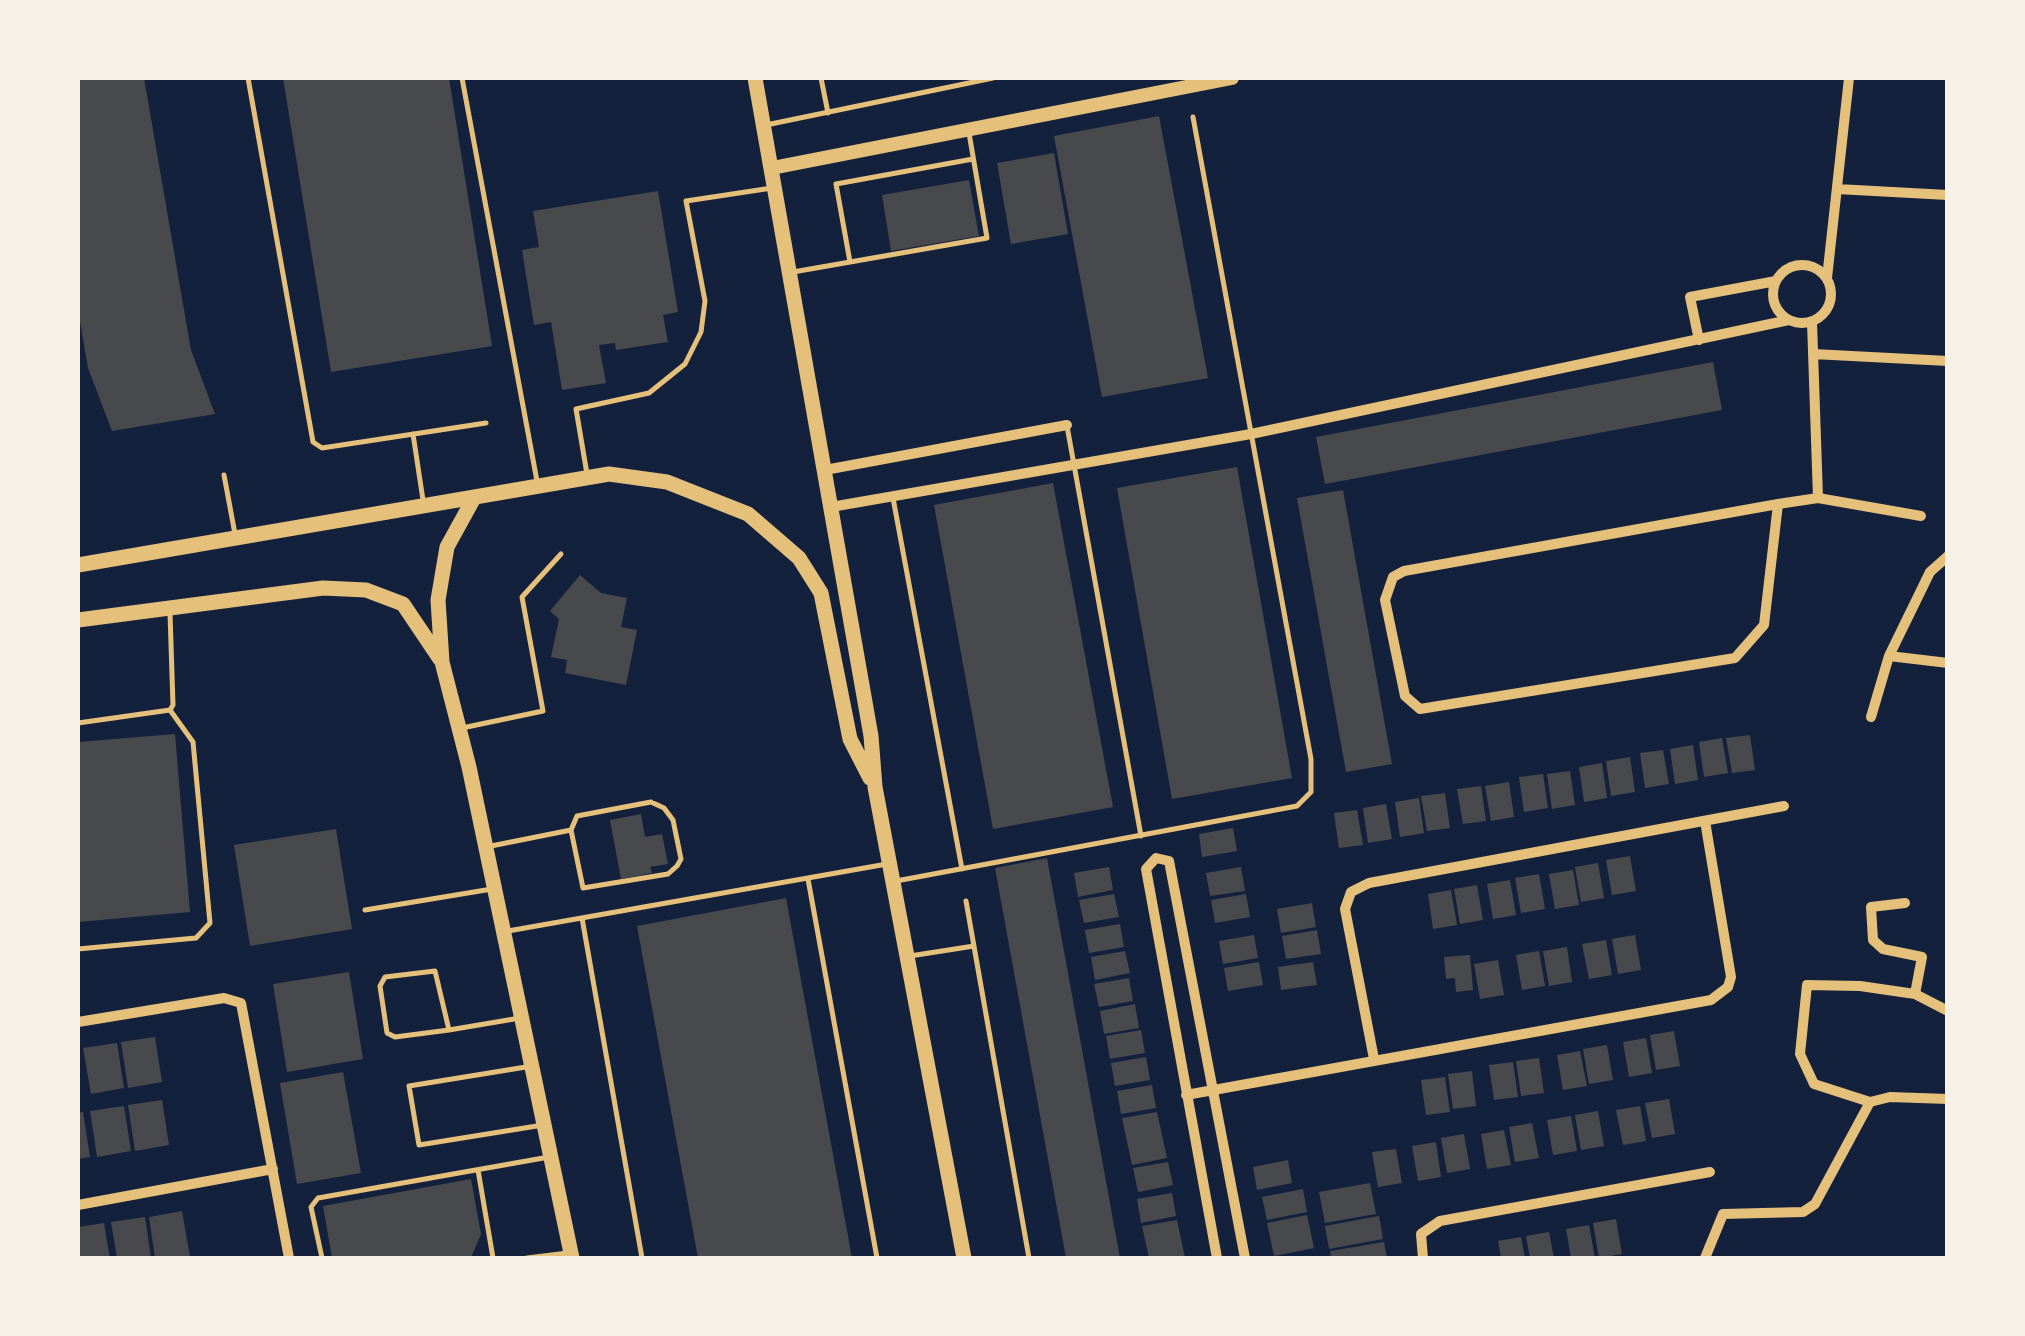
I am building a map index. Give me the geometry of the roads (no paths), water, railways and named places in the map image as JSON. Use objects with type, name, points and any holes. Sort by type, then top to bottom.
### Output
[{"type":"main road","points":[[756,78],[871,736],[875,787],[964,1258]]},
{"type":"main road","points":[[78,565],[537,484],[609,474],[667,482],[748,514],[799,558],[821,593],[850,739],[875,787]]},
{"type":"main road","points":[[474,498],[446,547],[438,600],[442,662],[495,888],[572,1255]]},
{"type":"main road","points":[[78,620],[323,588],[366,590],[403,604],[442,662]]},
{"type":"street","points":[[772,168],[1232,78]]},
{"type":"street","points":[[832,507],[1251,434],[1789,320],[1812,322],[1829,307],[1832,292],[1827,278],[1849,78]]},
{"type":"street","points":[[1837,188],[1948,194]]},
{"type":"street","points":[[1698,340],[1690,297],[1776,281],[1786,270],[1800,265],[1816,268],[1827,278]]},
{"type":"street","points":[[1776,281],[1774,304],[1789,320]]},
{"type":"street","points":[[1812,322],[1818,498]]},
{"type":"street","points":[[1813,354],[1948,361]]},
{"type":"street","points":[[825,470],[1067,426]]},
{"type":"street","points":[[1778,504],[1764,625],[1735,658],[1420,709],[1405,696],[1385,600],[1394,577],[1404,571],[1778,504],[1818,498],[1921,516]]},
{"type":"street","points":[[1871,718],[1889,656],[1930,572],[1948,556]]},
{"type":"street","points":[[1889,656],[1948,662]]},
{"type":"street","points":[[1374,1059],[1344,909],[1352,892],[1368,884],[1784,806]]},
{"type":"street","points":[[1186,1095],[1711,1000],[1728,987],[1732,977],[1705,821]]},
{"type":"street","points":[[1217,1258],[1146,869],[1156,858],[1169,861],[1246,1258]]},
{"type":"street","points":[[1906,904],[1871,907],[1873,940],[1883,949],[1922,957],[1915,994]]},
{"type":"street","points":[[1948,1011],[1915,994],[1860,986],[1807,985],[1800,1054],[1814,1084],[1870,1102],[1890,1097],[1948,1099]]},
{"type":"street","points":[[78,1022],[224,998],[240,1004],[246,1015],[289,1258]]},
{"type":"street","points":[[1705,1258],[1723,1214],[1803,1212],[1816,1204],[1870,1102]]},
{"type":"street","points":[[78,1205],[273,1170]]},
{"type":"street","points":[[1423,1258],[1422,1234],[1440,1221],[1710,1172]]},
{"type":"lane","points":[[248,78],[313,442],[322,448],[486,424]]},
{"type":"lane","points":[[462,78],[537,484]]},
{"type":"lane","points":[[821,78],[828,114]]},
{"type":"lane","points":[[764,125],[993,78]]},
{"type":"lane","points":[[893,881],[1298,806],[1311,792],[1311,759],[1193,117]]},
{"type":"lane","points":[[791,273],[987,238],[968,130]]},
{"type":"lane","points":[[850,262],[836,184],[973,159]]},
{"type":"lane","points":[[588,477],[576,409],[649,392],[685,364],[700,332],[705,302],[686,200],[776,188]]},
{"type":"lane","points":[[1067,426],[1141,836]]},
{"type":"lane","points":[[413,434],[424,506]]},
{"type":"lane","points":[[224,474],[236,537]]},
{"type":"lane","points":[[893,496],[962,869]]},
{"type":"lane","points":[[459,728],[543,711],[522,597],[561,554]]},
{"type":"lane","points":[[170,610],[170,710]]},
{"type":"lane","points":[[78,722],[170,710]]},
{"type":"lane","points":[[78,950],[196,938],[210,923],[193,742],[170,710]]},
{"type":"lane","points":[[651,802],[664,808],[672,820],[681,859],[668,874],[582,888],[571,830],[577,816],[651,802]]},
{"type":"lane","points":[[486,847],[571,830]]},
{"type":"lane","points":[[504,932],[890,864]]},
{"type":"lane","points":[[808,879],[877,1258]]},
{"type":"lane","points":[[364,910],[495,888]]},
{"type":"lane","points":[[966,900],[1030,1258]]},
{"type":"lane","points":[[582,918],[642,1258]]},
{"type":"lane","points":[[907,956],[974,946]]},
{"type":"lane","points":[[449,1030],[435,971],[385,977],[380,986],[388,1033],[395,1037],[449,1030],[523,1017]]},
{"type":"lane","points":[[533,1066],[409,1086],[419,1145],[546,1125]]},
{"type":"lane","points":[[322,1258],[311,1207],[318,1198],[552,1157]]},
{"type":"lane","points":[[478,1170],[494,1258]]},
{"type":"lane","points":[[527,1258],[572,1255]]}]
